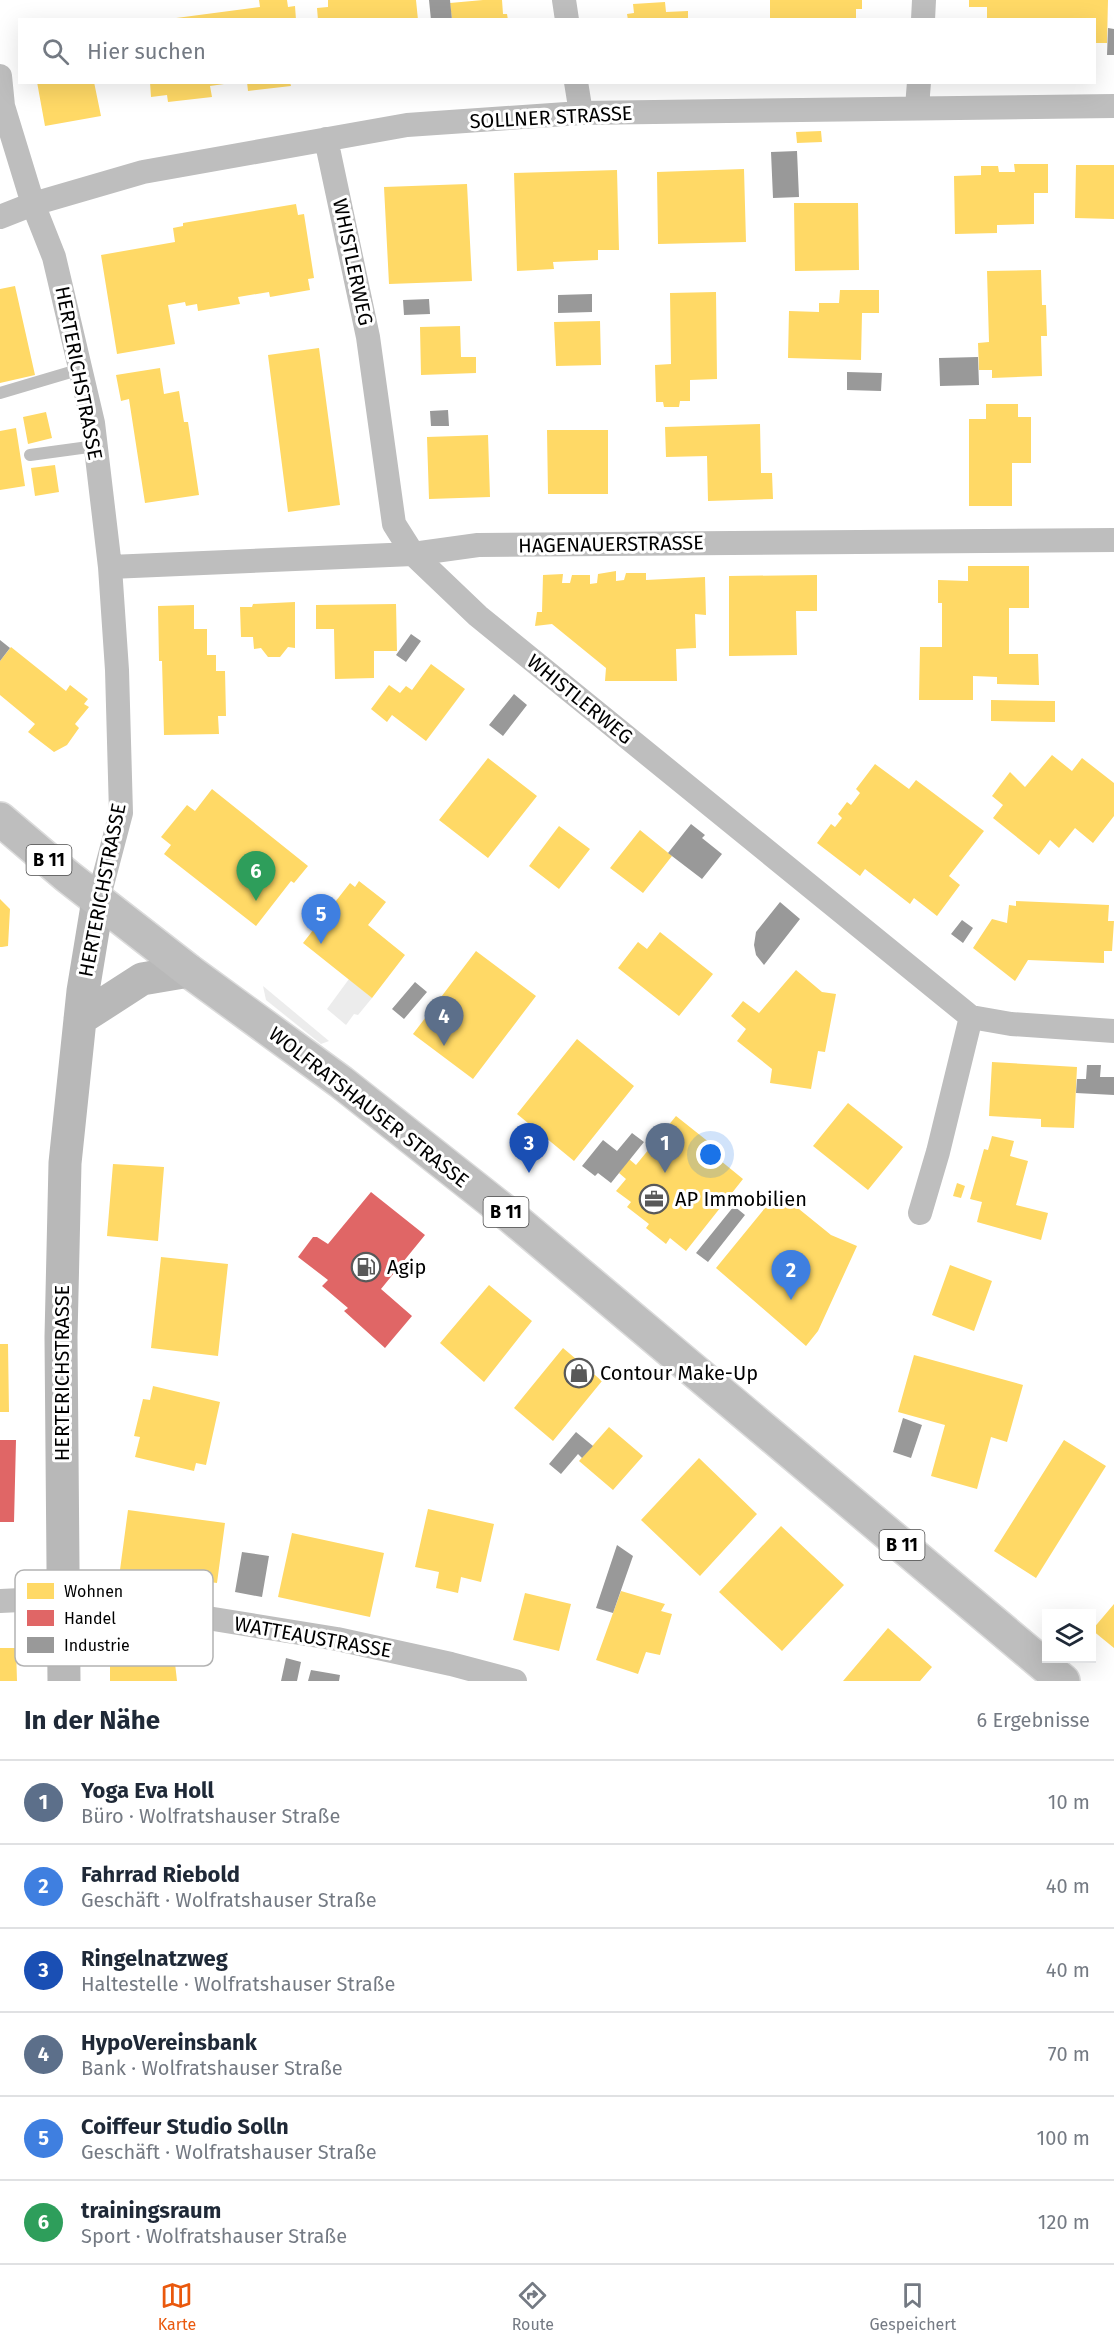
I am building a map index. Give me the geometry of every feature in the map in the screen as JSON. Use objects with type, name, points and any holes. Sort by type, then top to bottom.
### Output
[{"type":"main road","name":"WOLFRATSHAUSER STRASSE","points":[[0,819],[189,971],[349,1089],[508,1214],[1063,1681]]},
{"type":"main road","name":"HERTERICHSTRASSE","points":[[63,1570],[61,1337],[65,1163],[89,942],[98,900]]},
{"type":"main road","points":[[80,1019],[142,979],[189,971]]},
{"type":"main road","name":"HERTERICHSTRASSE","points":[[64,1666],[64,1681]]},
{"type":"street","points":[[564,0],[567,18]]},
{"type":"street","points":[[923,18],[924,0]]},
{"type":"street","name":"HERTERICHSTRASSE","points":[[0,76],[3,106],[33,204],[54,256],[81,369],[96,446],[110,567],[117,670],[121,813],[98,900]]},
{"type":"street","points":[[576,84],[581,113]]},
{"type":"street","points":[[917,107],[919,84]]},
{"type":"street","name":"SOLLNER STRASSE","points":[[0,217],[33,204],[142,172],[407,125],[581,113],[1114,106]]},
{"type":"street","name":"WHISTLERWEG","points":[[326,139],[368,337],[394,524],[413,554],[478,616],[971,1017],[1011,1024],[1114,1030]]},
{"type":"street","name":"HAGENAUERSTRASSE","points":[[110,567],[413,554],[478,545],[1114,540]]},
{"type":"street","points":[[920,1213],[938,1152],[971,1017]]},
{"type":"street","name":"WATTEAUSTRASSE","points":[[0,1601],[15,1600]]},
{"type":"street","name":"WATTEAUSTRASSE","points":[[213,1619],[336,1639],[451,1664],[515,1681]]},
{"type":"lane","points":[[0,393],[81,369]]},
{"type":"lane","points":[[30,455],[96,446]]},
{"type":"shaded area","points":[[349,979],[372,998],[358,1015],[354,1014],[346,1025],[327,1009]]},
{"type":"shaded area","points":[[263,986],[329,1041],[321,1044],[266,1000]]},
{"type":"building: Wohnen","points":[[259,0],[287,0],[288,7],[295,6],[296,18],[176,18],[260,7]]},
{"type":"building: Wohnen","points":[[328,0],[416,0],[418,18],[318,18],[317,8],[328,7]]},
{"type":"building: Wohnen","points":[[502,0],[503,14],[507,14],[508,18],[452,18],[450,3]]},
{"type":"building: Wohnen","points":[[770,0],[862,0],[862,9],[856,9],[856,18],[770,18]]},
{"type":"building: Wohnen","points":[[969,0],[1108,0],[1107,43],[1096,43],[1096,18],[987,18],[987,7],[969,7]]},
{"type":"building: Wohnen","points":[[665,2],[666,12],[688,11],[688,18],[628,18],[627,14],[634,13],[633,4]]},
{"type":"building: Wohnen","points":[[37,84],[94,84],[101,116],[45,126]]},
{"type":"building: Wohnen","points":[[150,84],[224,84],[210,86],[212,97],[168,102],[167,95],[151,97]]},
{"type":"building: Wohnen","points":[[247,84],[290,84],[291,86],[248,91]]},
{"type":"building: Wohnen","points":[[821,131],[822,142],[797,143],[796,132]]},
{"type":"building: Wohnen","points":[[1014,164],[1048,164],[1048,193],[1034,193],[1034,224],[997,225],[997,233],[955,234],[954,176],[981,175],[981,166],[998,166],[999,172],[1015,172]]},
{"type":"building: Wohnen","points":[[1076,165],[1114,165],[1114,219],[1075,218]]},
{"type":"building: Wohnen","points":[[744,169],[746,242],[658,244],[657,172]]},
{"type":"building: Wohnen","points":[[617,170],[619,250],[598,250],[598,260],[553,262],[554,269],[517,271],[514,173]]},
{"type":"building: Wohnen","points":[[467,184],[472,281],[389,284],[384,187]]},
{"type":"building: Wohnen","points":[[794,203],[858,203],[859,270],[795,271]]},
{"type":"building: Wohnen","points":[[296,204],[298,215],[304,214],[314,278],[308,279],[310,290],[270,297],[269,292],[238,297],[240,304],[198,311],[197,304],[186,306],[185,302],[168,305],[175,344],[117,354],[101,255],[175,242],[173,228],[183,226],[183,223]]},
{"type":"building: Wohnen","points":[[1041,270],[1042,305],[1046,305],[1047,336],[1041,336],[1042,376],[992,378],[992,370],[979,370],[978,343],[989,342],[987,271]]},
{"type":"building: Wohnen","points":[[15,286],[35,375],[0,383],[0,289]]},
{"type":"building: Wohnen","points":[[840,290],[879,290],[879,313],[862,313],[861,360],[788,358],[789,311],[819,312],[819,303],[839,303]]},
{"type":"building: Wohnen","points":[[716,292],[717,379],[690,380],[690,401],[680,401],[679,407],[664,407],[663,402],[656,402],[655,365],[671,364],[670,293]]},
{"type":"building: Wohnen","points":[[600,321],[601,365],[556,366],[554,322]]},
{"type":"building: Wohnen","points":[[460,326],[461,357],[476,357],[476,373],[421,375],[420,327]]},
{"type":"building: Wohnen","points":[[319,348],[340,505],[288,512],[268,355]]},
{"type":"building: Wohnen","points":[[160,368],[164,394],[179,391],[184,422],[188,422],[199,495],[145,503],[129,399],[121,401],[116,375]]},
{"type":"building: Wohnen","points":[[986,404],[1018,404],[1018,417],[1031,417],[1031,463],[1012,463],[1012,506],[969,506],[969,419],[986,419]]},
{"type":"building: Wohnen","points":[[46,412],[52,438],[28,444],[23,417]]},
{"type":"building: Wohnen","points":[[760,424],[761,473],[772,473],[773,499],[708,501],[707,456],[666,457],[665,427]]},
{"type":"building: Wohnen","points":[[16,428],[25,486],[0,490],[0,431]]},
{"type":"building: Wohnen","points":[[547,430],[608,430],[608,494],[548,494]]},
{"type":"building: Wohnen","points":[[488,435],[490,497],[429,499],[427,437]]},
{"type":"building: Wohnen","points":[[55,465],[59,492],[35,496],[31,468]]},
{"type":"building: Wohnen","points":[[968,566],[1029,566],[1029,608],[1009,608],[1009,654],[1038,654],[1039,685],[997,684],[997,677],[973,676],[973,700],[919,700],[920,647],[942,647],[942,603],[938,603],[938,580],[968,581]]},
{"type":"building: Wohnen","points":[[616,571],[616,581],[624,580],[626,573],[646,573],[646,580],[705,577],[706,615],[695,614],[696,648],[676,649],[677,681],[605,681],[606,668],[552,624],[535,626],[537,612],[542,612],[543,575],[563,574],[562,583],[570,583],[572,575],[590,575],[590,584],[597,583],[598,574]]},
{"type":"building: Wohnen","points":[[817,575],[817,611],[796,611],[797,655],[729,656],[729,576]]},
{"type":"building: Wohnen","points":[[295,602],[295,648],[288,647],[280,657],[268,657],[261,648],[254,649],[253,637],[241,637],[240,607],[252,607],[253,604]]},
{"type":"building: Wohnen","points":[[396,604],[397,651],[374,651],[374,678],[335,679],[334,629],[316,629],[316,605]]},
{"type":"building: Wohnen","points":[[194,605],[194,629],[207,629],[207,655],[216,655],[216,671],[225,671],[226,716],[218,716],[219,734],[164,735],[158,606]]},
{"type":"building: Wohnen","points":[[11,647],[66,691],[70,685],[88,699],[84,704],[89,707],[75,724],[79,728],[67,745],[54,752],[28,732],[35,724],[0,695],[0,661]]},
{"type":"building: Wohnen","points":[[431,664],[465,689],[426,741],[392,715],[387,722],[371,709],[389,685],[400,693],[406,686],[412,690]]},
{"type":"building: Wohnen","points":[[991,700],[1055,701],[1055,722],[991,721]]},
{"type":"building: Wohnen","points":[[1052,755],[1072,771],[1082,758],[1114,783],[1114,816],[1093,843],[1075,828],[1059,848],[1050,840],[1039,855],[993,818],[1003,805],[992,796],[1010,772],[1025,787]]},
{"type":"building: Wohnen","points":[[488,758],[537,796],[488,858],[439,820]]},
{"type":"building: Wohnen","points":[[875,764],[909,789],[916,780],[984,831],[949,876],[960,885],[937,916],[914,898],[910,904],[865,869],[860,876],[817,843],[831,824],[835,827],[842,818],[838,814],[847,802],[851,805],[860,793],[856,789]]},
{"type":"building: Wohnen","points":[[212,789],[308,866],[294,883],[291,881],[256,926],[164,854],[171,845],[161,837],[187,805],[195,811]]},
{"type":"building: Wohnen","points":[[559,826],[590,849],[559,889],[529,866]]},
{"type":"building: Wohnen","points":[[640,830],[672,856],[643,893],[610,868]]},
{"type":"building: Wohnen","points":[[359,881],[386,902],[368,925],[405,955],[372,998],[303,943],[350,883],[355,887]]},
{"type":"building: Wohnen","points":[[0,899],[10,909],[8,946],[2,947],[0,947]]},
{"type":"building: Wohnen","points":[[1016,901],[1109,905],[1108,921],[1114,921],[1112,951],[1104,951],[1104,963],[1028,960],[1015,981],[973,948],[992,919],[1007,923],[1009,905],[1016,906]]},
{"type":"building: Wohnen","points":[[660,932],[713,974],[679,1016],[618,968],[638,942],[647,949]]},
{"type":"building: Wohnen","points":[[476,951],[536,996],[473,1079],[413,1034]]},
{"type":"building: Wohnen","points":[[796,970],[822,992],[836,994],[825,1052],[818,1051],[811,1089],[770,1083],[772,1069],[737,1041],[746,1029],[731,1016],[743,1001],[759,1013]]},
{"type":"building: Wohnen","points":[[577,1039],[634,1086],[574,1161],[517,1114]]},
{"type":"building: Wohnen","points":[[992,1062],[1077,1067],[1074,1128],[1041,1127],[1041,1119],[989,1116]]},
{"type":"building: Wohnen","points":[[848,1103],[903,1147],[868,1190],[813,1146]]},
{"type":"building: Wohnen","points":[[676,1116],[715,1147],[710,1152],[743,1179],[686,1251],[670,1238],[666,1244],[646,1228],[649,1224],[627,1207],[631,1202],[616,1191],[626,1179],[619,1173],[629,1159],[636,1165]]},
{"type":"building: Wohnen","points":[[992,1136],[1014,1141],[1010,1156],[1028,1161],[1016,1205],[1048,1213],[1041,1240],[977,1222],[982,1202],[970,1199],[984,1149],[988,1150]]},
{"type":"building: Wohnen","points":[[113,1164],[164,1167],[158,1241],[107,1236]]},
{"type":"building: Wohnen","points":[[957,1183],[965,1186],[961,1198],[953,1196]]},
{"type":"building: Wohnen","points":[[778,1192],[831,1235],[857,1246],[818,1331],[806,1346],[716,1268]]},
{"type":"building: Wohnen","points":[[161,1257],[228,1264],[218,1356],[151,1348]]},
{"type":"building: Wohnen","points":[[950,1265],[992,1281],[974,1331],[932,1315]]},
{"type":"building: Wohnen","points":[[489,1285],[532,1321],[484,1382],[440,1343]]},
{"type":"building: Wohnen","points":[[0,1344],[8,1344],[9,1412],[0,1412]]},
{"type":"building: Wohnen","points":[[563,1348],[602,1381],[553,1441],[514,1408]]},
{"type":"building: Wohnen","points":[[914,1355],[1023,1385],[1007,1442],[991,1437],[977,1489],[931,1476],[945,1425],[898,1412]]},
{"type":"building: Wohnen","points":[[153,1386],[220,1402],[206,1465],[196,1463],[194,1471],[135,1457],[140,1437],[134,1436],[143,1399],[150,1400]]},
{"type":"building: Wohnen","points":[[609,1427],[643,1456],[613,1490],[579,1461]]},
{"type":"building: Wohnen","points":[[1064,1440],[1106,1466],[1036,1578],[994,1551]]},
{"type":"building: Wohnen","points":[[699,1458],[757,1514],[700,1576],[641,1520]]},
{"type":"building: Wohnen","points":[[428,1509],[494,1524],[481,1582],[461,1577],[458,1593],[436,1588],[439,1572],[415,1567]]},
{"type":"building: Wohnen","points":[[128,1510],[225,1523],[217,1583],[213,1582],[213,1570],[120,1570]]},
{"type":"building: Wohnen","points":[[781,1526],[844,1585],[782,1651],[719,1592]]},
{"type":"building: Wohnen","points":[[292,1533],[384,1553],[370,1617],[278,1597]]},
{"type":"building: Wohnen","points":[[621,1591],[665,1604],[661,1611],[672,1614],[660,1655],[646,1652],[638,1674],[596,1660]]},
{"type":"building: Wohnen","points":[[525,1593],[571,1604],[559,1651],[513,1640]]},
{"type":"building: Wohnen","points":[[1114,1604],[1114,1648],[1096,1633],[1096,1625]]},
{"type":"building: Wohnen","points":[[888,1628],[932,1667],[920,1681],[843,1681]]},
{"type":"building: Wohnen","points":[[0,1648],[15,1648],[17,1681],[0,1681]]},
{"type":"building: Wohnen","points":[[110,1666],[175,1666],[177,1681],[110,1681]]},
{"type":"building: Handel","points":[[371,1192],[425,1235],[381,1289],[412,1316],[385,1348],[344,1311],[348,1308],[322,1286],[328,1280],[298,1257],[313,1237],[328,1244]]},
{"type":"building: Handel","points":[[0,1440],[16,1440],[14,1522],[0,1522]]},
{"type":"building: Industrie","points":[[429,0],[450,0],[452,18],[431,18]]},
{"type":"building: Industrie","points":[[1108,28],[1114,29],[1114,55],[1107,55]]},
{"type":"building: Industrie","points":[[797,151],[799,197],[773,198],[771,152]]},
{"type":"building: Industrie","points":[[592,294],[592,312],[558,313],[558,295]]},
{"type":"building: Industrie","points":[[429,299],[430,314],[404,315],[403,300]]},
{"type":"building: Industrie","points":[[978,357],[979,385],[940,386],[939,358]]},
{"type":"building: Industrie","points":[[847,372],[882,373],[881,391],[847,390]]},
{"type":"building: Industrie","points":[[448,410],[449,426],[431,426],[430,411]]},
{"type":"building: Industrie","points":[[411,634],[421,641],[406,662],[396,655]]},
{"type":"building: Industrie","points":[[0,640],[10,648],[0,661]]},
{"type":"building: Industrie","points":[[514,694],[527,705],[503,736],[489,725]]},
{"type":"building: Industrie","points":[[691,824],[705,835],[702,838],[722,854],[702,879],[668,853]]},
{"type":"building: Industrie","points":[[780,902],[800,919],[764,965],[756,955],[754,945],[756,932]]},
{"type":"building: Industrie","points":[[962,920],[973,928],[963,943],[951,934]]},
{"type":"building: Industrie","points":[[415,982],[427,992],[404,1019],[392,1009]]},
{"type":"building: Industrie","points":[[1087,1065],[1101,1065],[1100,1077],[1114,1077],[1114,1095],[1076,1093],[1077,1079],[1086,1079]]},
{"type":"building: Industrie","points":[[632,1133],[644,1142],[611,1183],[598,1173],[595,1176],[582,1166],[603,1140],[617,1151]]},
{"type":"building: Industrie","points":[[734,1206],[745,1215],[708,1262],[696,1253]]},
{"type":"building: Industrie","points":[[903,1418],[922,1425],[911,1458],[893,1452]]},
{"type":"building: Industrie","points":[[576,1432],[593,1446],[582,1458],[578,1454],[561,1474],[549,1464]]},
{"type":"building: Industrie","points":[[617,1545],[633,1556],[613,1613],[596,1608]]},
{"type":"building: Industrie","points":[[242,1552],[269,1556],[262,1597],[235,1592]]},
{"type":"building: Industrie","points":[[286,1658],[301,1662],[297,1681],[281,1681]]},
{"type":"building: Industrie","points":[[311,1670],[340,1675],[339,1681],[308,1681]]},
{"type":"place","name":"trainingsraum","points":[[256,901]]},
{"type":"place","name":"Coiffeur Studio Solln","points":[[321,944]]},
{"type":"place","name":"HypoVereinsbank","points":[[444,1046]]},
{"type":"place","name":"Ringelnatzweg","points":[[529,1173]]},
{"type":"place","name":"Yoga Eva Holl","points":[[665,1173]]},
{"type":"place","name":"AP Immobilien","points":[[654,1199]]},
{"type":"place","name":"Agip","points":[[366,1267]]},
{"type":"place","name":"Fahrrad Riebold","points":[[791,1300]]},
{"type":"place","name":"Contour Make-Up","points":[[579,1373]]}]
